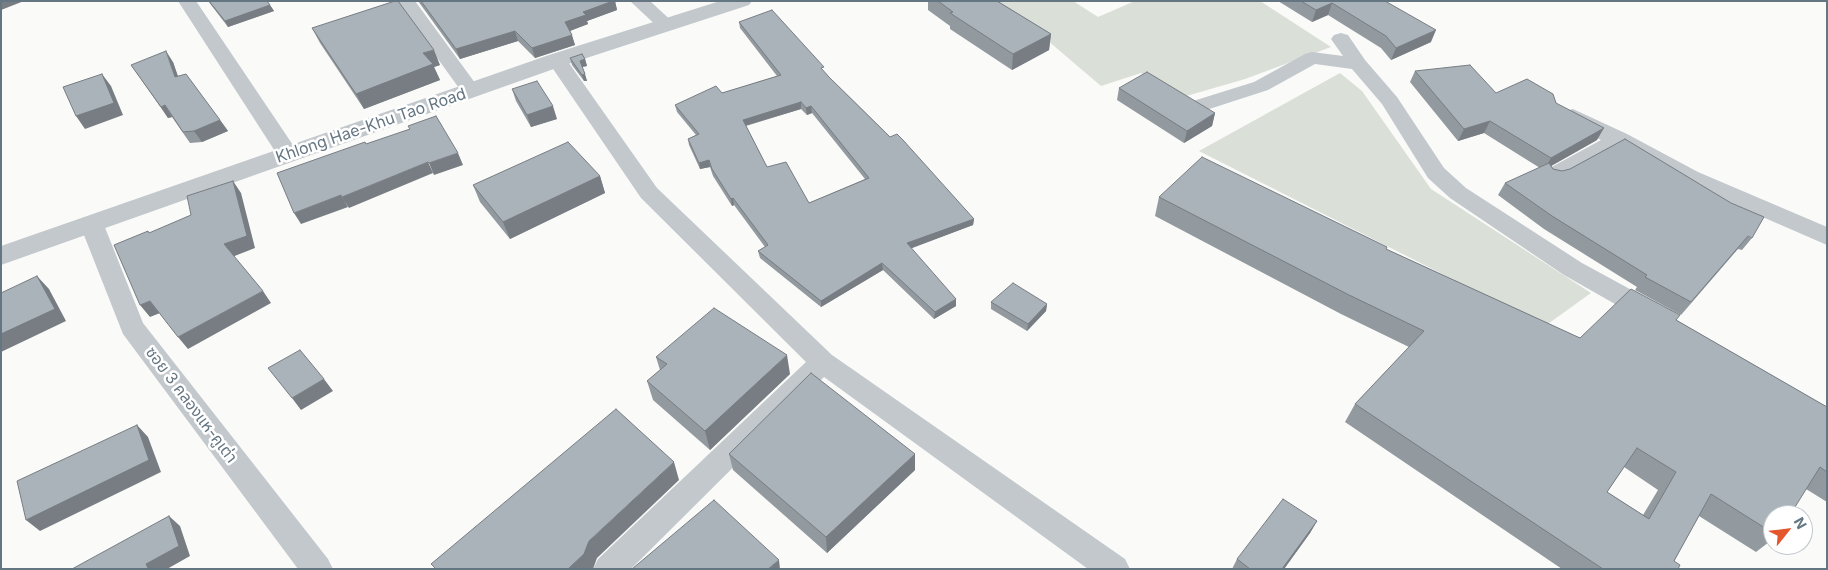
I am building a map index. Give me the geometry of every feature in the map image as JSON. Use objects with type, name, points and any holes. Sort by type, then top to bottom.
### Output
[{"type":"street","points":[[187,1],[288,154]]},
{"type":"street","points":[[405,1],[471,91]]},
{"type":"street","points":[[639,1],[667,25]]},
{"type":"street","name":"Khlong Hae-Khu Tao Road","points":[[1,256],[557,60],[742,1]]},
{"type":"street","points":[[1342,39],[1358,64],[1390,101],[1436,173],[1458,193],[1573,269],[1674,326]]},
{"type":"street","points":[[1197,107],[1261,86],[1312,58],[1358,64]]},
{"type":"street","points":[[557,60],[649,193],[822,362],[1114,569]]},
{"type":"street","points":[[1557,108],[1690,176],[1827,237]]},
{"type":"street","points":[[1554,175],[1619,139]]},
{"type":"street","name":"ซอย 3 คลองแห-คูเต่า","points":[[92,225],[132,327],[317,569]]},
{"type":"street","points":[[609,569],[822,362]]},
{"type":"shaded area","points":[[972,1],[1073,1],[1098,17],[1135,1],[1260,1],[1331,47],[1245,79],[1183,97],[1141,73],[1101,86],[1047,40]]},
{"type":"shaded area","points":[[1340,73],[1362,91],[1431,189],[1591,293],[1545,326],[1199,151]]},
{"type":"building","points":[[209,1],[267,1],[270,5],[225,21]]},
{"type":"building","points":[[398,1],[434,50],[423,53],[433,64],[356,94],[312,28]]},
{"type":"building","points":[[421,1],[613,1],[583,12],[586,15],[565,22],[572,35],[532,48],[515,31],[456,49]]},
{"type":"building","points":[[938,1],[997,1],[1051,34],[1013,54],[950,13],[953,12]]},
{"type":"building","points":[[1301,1],[1385,1],[1436,30],[1396,48],[1386,36],[1332,3],[1316,10]]},
{"type":"building","points":[[772,10],[824,67],[821,68],[829,77],[890,137],[897,134],[974,219],[907,243],[956,299],[935,312],[882,263],[821,301],[758,251],[768,245],[733,198],[731,199],[712,169],[709,160],[699,163],[688,139],[699,134],[675,105],[716,86],[722,93],[781,75],[739,22]],"holes":[[[801,102],[806,108],[811,106],[869,178],[809,203],[786,162],[767,167],[743,120]]]},
{"type":"building","points":[[166,51],[175,77],[186,74],[220,120],[194,131],[183,132],[165,105],[161,107],[131,65]]},
{"type":"building","points":[[582,54],[585,59],[580,61],[585,74],[582,75],[570,58]]},
{"type":"building","points":[[1470,65],[1496,93],[1527,79],[1553,94],[1556,103],[1604,128],[1551,158],[1490,121],[1464,129],[1415,71]]},
{"type":"building","points":[[1147,72],[1215,113],[1187,131],[1119,88]]},
{"type":"building","points":[[102,74],[114,103],[76,116],[63,87]]},
{"type":"building","points":[[537,81],[553,106],[527,115],[512,89]]},
{"type":"building","points":[[436,116],[458,153],[428,162],[342,197],[341,195],[294,213],[277,173],[365,142],[366,144],[410,129],[408,126]]},
{"type":"building","points":[[1625,139],[1731,203],[1764,217],[1752,238],[1748,236],[1691,302],[1645,277],[1647,275],[1552,216],[1505,183],[1549,163],[1553,169],[1562,171],[1570,169]]},
{"type":"building","points":[[568,142],[600,176],[503,222],[473,185]]},
{"type":"building","points":[[1202,157],[1387,247],[1386,249],[1580,338],[1631,289],[1680,315],[1676,320],[1827,407],[1827,472],[1820,467],[1796,505],[1763,505],[1763,527],[1711,494],[1674,561],[1680,565],[1678,569],[1603,569],[1355,404],[1424,331],[1349,295],[1159,197]],"holes":[[[1637,448],[1676,472],[1649,519],[1607,492]]]},
{"type":"building","points":[[233,181],[247,236],[224,244],[263,291],[178,337],[150,301],[140,305],[114,245],[148,231],[149,233],[191,215],[187,196]]},
{"type":"building","points":[[37,276],[55,309],[1,334],[1,293]]},
{"type":"building","points":[[1013,283],[1047,304],[1028,324],[991,302]]},
{"type":"building","points":[[714,308],[787,355],[705,431],[647,381],[667,364],[656,357]]},
{"type":"building","points":[[300,350],[324,379],[292,398],[268,368]]},
{"type":"building","points":[[811,373],[915,454],[826,537],[729,454]]},
{"type":"building","points":[[616,409],[674,462],[589,541],[584,554],[568,569],[436,569],[431,564]]},
{"type":"building","points":[[137,425],[149,460],[26,520],[17,481]]},
{"type":"building","points":[[1283,499],[1317,521],[1282,569],[1250,569],[1237,559]]},
{"type":"building","points":[[714,500],[779,560],[768,569],[632,569]]},
{"type":"building","points":[[169,516],[179,546],[146,564],[147,569],[72,569]]}]
